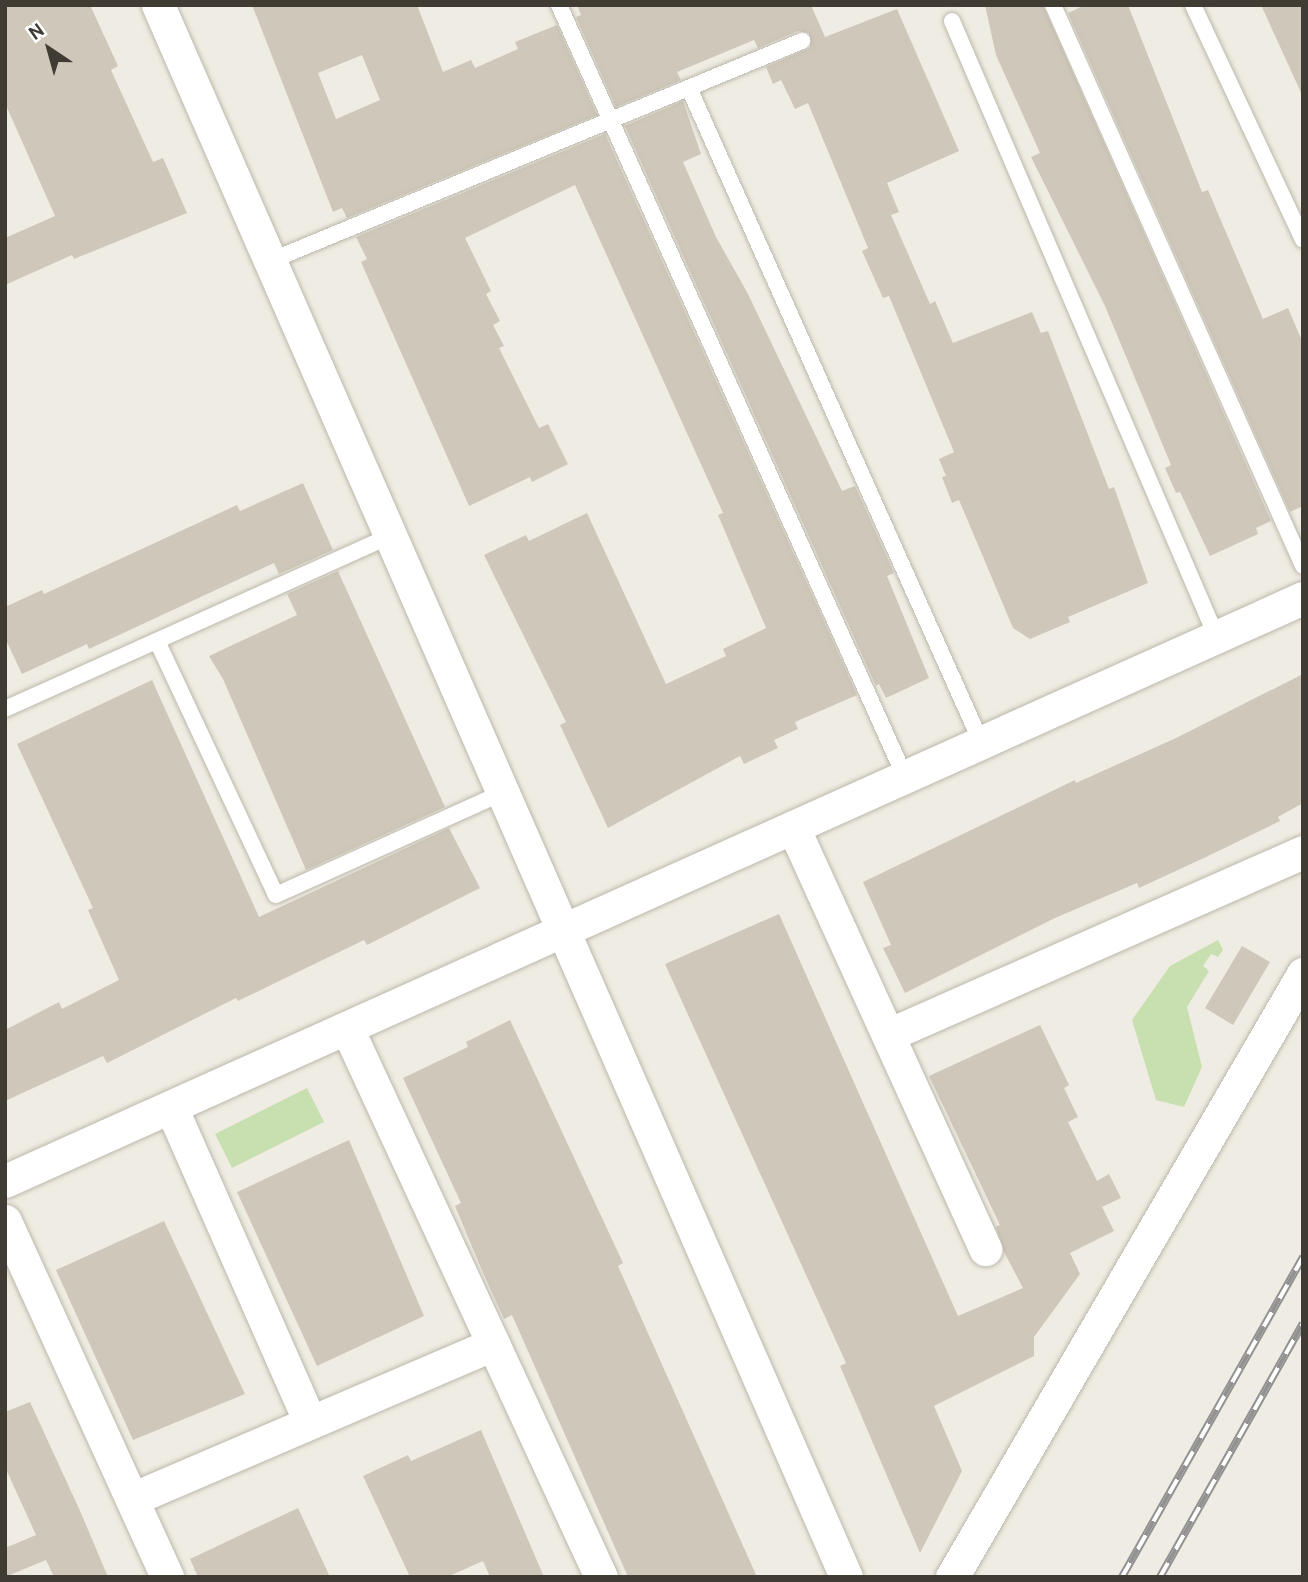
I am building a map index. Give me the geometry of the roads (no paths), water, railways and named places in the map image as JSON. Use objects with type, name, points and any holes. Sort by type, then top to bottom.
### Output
[{"type":"street","points":[[158,5],[846,1577]]},
{"type":"street","points":[[5,1181],[1303,598]]},
{"type":"street","points":[[793,827],[985,1250]]},
{"type":"street","points":[[888,1035],[1303,852]]},
{"type":"street","points":[[952,1577],[1303,974]]},
{"type":"street","points":[[347,1028],[601,1577]]},
{"type":"street","points":[[171,1107],[310,1422]]},
{"type":"street","points":[[5,1221],[167,1577]]},
{"type":"street","points":[[132,1499],[493,1344]]},
{"type":"lane","points":[[559,5],[905,777]]},
{"type":"lane","points":[[1053,5],[1303,566]]},
{"type":"lane","points":[[1193,5],[1303,240]]},
{"type":"lane","points":[[952,21],[1217,638]]},
{"type":"lane","points":[[270,261],[609,118],[803,41]]},
{"type":"lane","points":[[689,88],[981,742]]},
{"type":"lane","points":[[5,709],[390,536]]},
{"type":"lane","points":[[157,641],[276,895],[502,793]]},
{"type":"railway","points":[[1122,1577],[1303,1257]]},
{"type":"railway","points":[[1160,1577],[1303,1323]]}]
